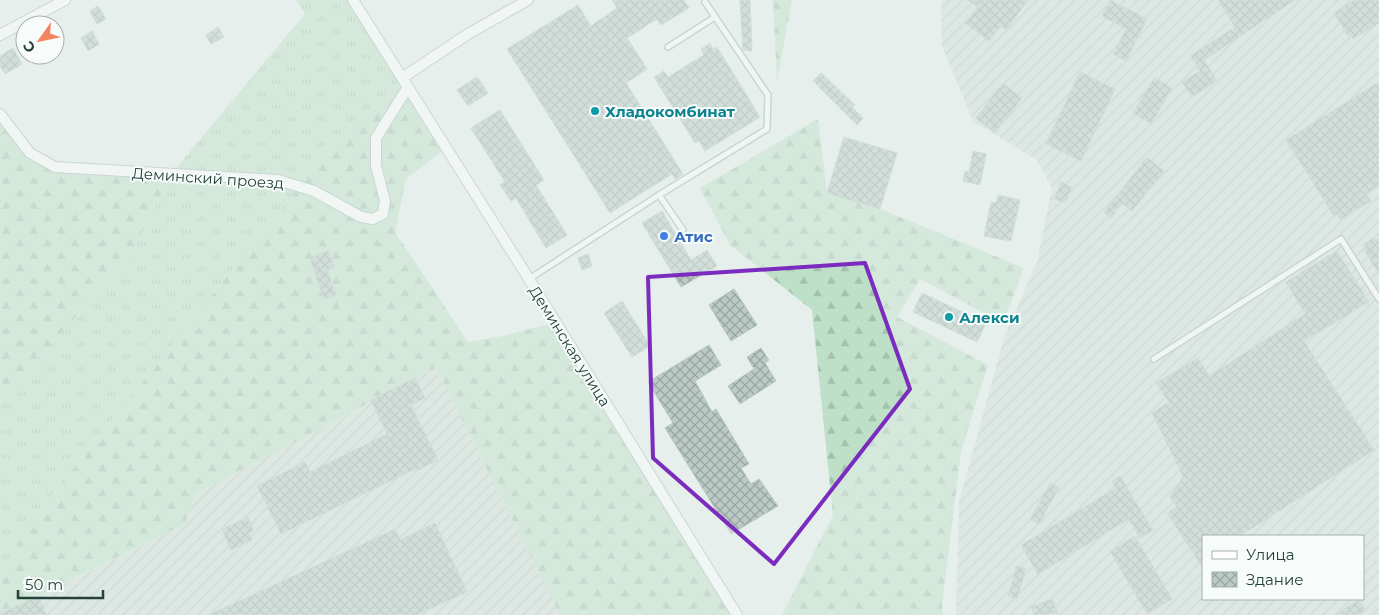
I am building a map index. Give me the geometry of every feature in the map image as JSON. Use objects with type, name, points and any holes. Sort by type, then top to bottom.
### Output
[{"type":"street","points":[[0,35],[65,0]]},
{"type":"street","name":"Деминская улица","points":[[353,0],[529,279],[737,615]]},
{"type":"street","points":[[402,78],[468,34],[528,0]]},
{"type":"street","name":"Деминский проезд","points":[[0,114],[30,153],[55,167],[278,180],[314,191],[361,217],[373,220],[383,214],[385,201],[376,166],[376,138],[408,87]]},
{"type":"lane","points":[[529,279],[659,195],[767,129],[768,95],[705,2]]},
{"type":"lane","points":[[668,47],[715,17]]},
{"type":"lane","points":[[659,195],[683,230]]},
{"type":"lane","points":[[1154,359],[1340,239],[1379,299]]},
{"type":"highlighted area","points":[[865,263],[910,389],[774,564],[653,458],[648,277]]},
{"type":"shaded area","points":[[941,0],[1379,0],[1379,615],[956,615],[959,502],[1004,338],[1037,262],[1052,188],[1037,160],[973,121],[942,46]]},
{"type":"shaded area","points":[[436,368],[560,615],[0,615],[185,524],[195,494]]},
{"type":"green space","points":[[296,0],[353,0],[402,78],[336,141],[28,525],[0,576],[0,402],[130,256],[172,173],[305,14]]},
{"type":"green space","points":[[773,0],[792,0],[777,81]]},
{"type":"green space","points":[[402,78],[446,148],[406,179],[395,232],[468,342],[503,336],[556,322],[737,615],[560,615],[436,368],[195,494],[185,524],[0,614],[0,576],[28,525],[336,141]]},
{"type":"green space","points":[[0,114],[23,144],[55,167],[172,173],[130,256],[0,402]]},
{"type":"green space","points":[[818,119],[827,193],[880,209],[1024,268],[1003,323],[920,279],[897,317],[988,365],[961,451],[942,605],[943,615],[782,615],[833,515],[812,310],[730,245],[700,188]]},
{"type":"building","name":"Хладокомбинат","points":[[612,0],[684,0],[689,8],[661,25],[657,19],[627,38],[647,69],[626,83],[683,174],[675,179],[672,174],[610,213],[507,49],[578,5],[591,26],[617,8]]},
{"type":"building","points":[[740,0],[750,0],[752,51],[743,50]]},
{"type":"building","points":[[968,0],[1028,0],[1006,30],[1001,26],[989,41],[965,23],[978,7]]},
{"type":"building","points":[[1110,0],[1147,19],[1126,61],[1113,54],[1126,29],[1102,16]]},
{"type":"building","points":[[1218,0],[1295,0],[1204,60],[1217,81],[1192,97],[1182,82],[1200,71],[1190,56],[1235,27]]},
{"type":"building","points":[[1354,0],[1379,0],[1379,23],[1353,39],[1351,35],[1348,36],[1334,13]]},
{"type":"building","points":[[98,6],[106,19],[97,24],[90,11]]},
{"type":"building","points":[[218,27],[224,37],[211,44],[206,35]]},
{"type":"building","points":[[92,31],[99,44],[88,51],[81,38]]},
{"type":"building","points":[[710,43],[713,49],[717,47],[760,117],[705,151],[699,141],[695,143],[654,77],[664,71],[668,77],[704,55],[701,49]]},
{"type":"building","points":[[13,48],[15,52],[15,65],[20,65],[5,74],[0,66],[0,56]]},
{"type":"building","points":[[1080,72],[1115,89],[1081,161],[1046,144]]},
{"type":"building","points":[[821,73],[855,105],[852,107],[863,118],[857,125],[813,81]]},
{"type":"building","points":[[477,77],[488,93],[468,106],[457,90]]},
{"type":"building","points":[[1154,78],[1172,88],[1151,124],[1133,113]]},
{"type":"building","points":[[1379,82],[1379,186],[1366,194],[1371,201],[1340,220],[1337,214],[1334,216],[1286,140]]},
{"type":"building","points":[[1003,83],[1022,98],[995,133],[976,118]]},
{"type":"building","points":[[500,110],[544,180],[536,185],[567,235],[546,248],[516,198],[511,201],[500,185],[505,182],[471,128]]},
{"type":"building","points":[[844,137],[897,153],[880,209],[827,193]]},
{"type":"building","points":[[973,151],[986,154],[980,185],[963,181],[965,171],[969,172]]},
{"type":"building","points":[[1147,157],[1164,171],[1132,211],[1122,203],[1111,218],[1104,212]]},
{"type":"building","points":[[1061,182],[1072,187],[1065,203],[1054,199]]},
{"type":"building","points":[[998,195],[1020,200],[1011,241],[984,236],[991,202],[996,203]]},
{"type":"building","name":"Атис","points":[[662,211],[691,260],[707,250],[717,266],[681,287],[642,223]]},
{"type":"building","points":[[1373,238],[1375,241],[1379,238],[1379,274],[1363,248],[1366,247],[1364,244]]},
{"type":"building","points":[[328,251],[334,267],[327,270],[336,295],[324,299],[310,258]]},
{"type":"building","points":[[1337,251],[1369,302],[1304,341],[1374,450],[1242,535],[1202,535],[1202,566],[1167,513],[1177,507],[1170,497],[1183,476],[1152,413],[1169,402],[1156,383],[1198,358],[1209,376],[1305,314],[1286,282]]},
{"type":"building","points":[[588,254],[592,266],[582,270],[578,258]]},
{"type":"building","points":[[734,289],[757,325],[731,341],[709,305]]},
{"type":"building","name":"Алекси","points":[[922,293],[986,323],[977,342],[913,312]]},
{"type":"building","points":[[622,301],[650,346],[632,357],[604,313]]},
{"type":"building","points":[[709,345],[721,365],[695,381],[712,412],[716,409],[749,464],[741,468],[751,484],[759,479],[778,506],[731,534],[665,428],[673,423],[648,382]]},
{"type":"building","points":[[761,348],[769,360],[765,363],[776,381],[740,404],[728,386],[754,369],[747,357]]},
{"type":"building","points":[[415,378],[425,398],[411,405],[438,460],[416,471],[415,469],[281,534],[257,486],[305,462],[310,472],[387,434],[371,400]]},
{"type":"building","points":[[1120,476],[1153,530],[1140,538],[1129,519],[1038,574],[1021,545],[1116,488],[1112,481]]},
{"type":"building","points":[[1050,483],[1059,488],[1039,524],[1030,519]]},
{"type":"building","points":[[248,517],[254,531],[249,533],[252,540],[231,550],[222,529]]},
{"type":"building","points":[[435,523],[467,592],[417,615],[209,615],[395,529],[400,540]]},
{"type":"building","points":[[1135,536],[1172,599],[1147,614],[1110,551]]},
{"type":"building","points":[[1017,566],[1026,569],[1017,599],[1008,596]]},
{"type":"building","points":[[38,596],[47,615],[0,615],[0,614]]},
{"type":"building","points":[[1052,599],[1058,613],[1034,615],[1031,607]]},
{"type":"building","points":[[1358,600],[1366,611],[1359,615],[1335,615]]},
{"type":"place","name":"Хладокомбинат","points":[[595,111]]},
{"type":"place","name":"Атис","points":[[664,236]]},
{"type":"place","name":"Алекси","points":[[949,317]]}]
